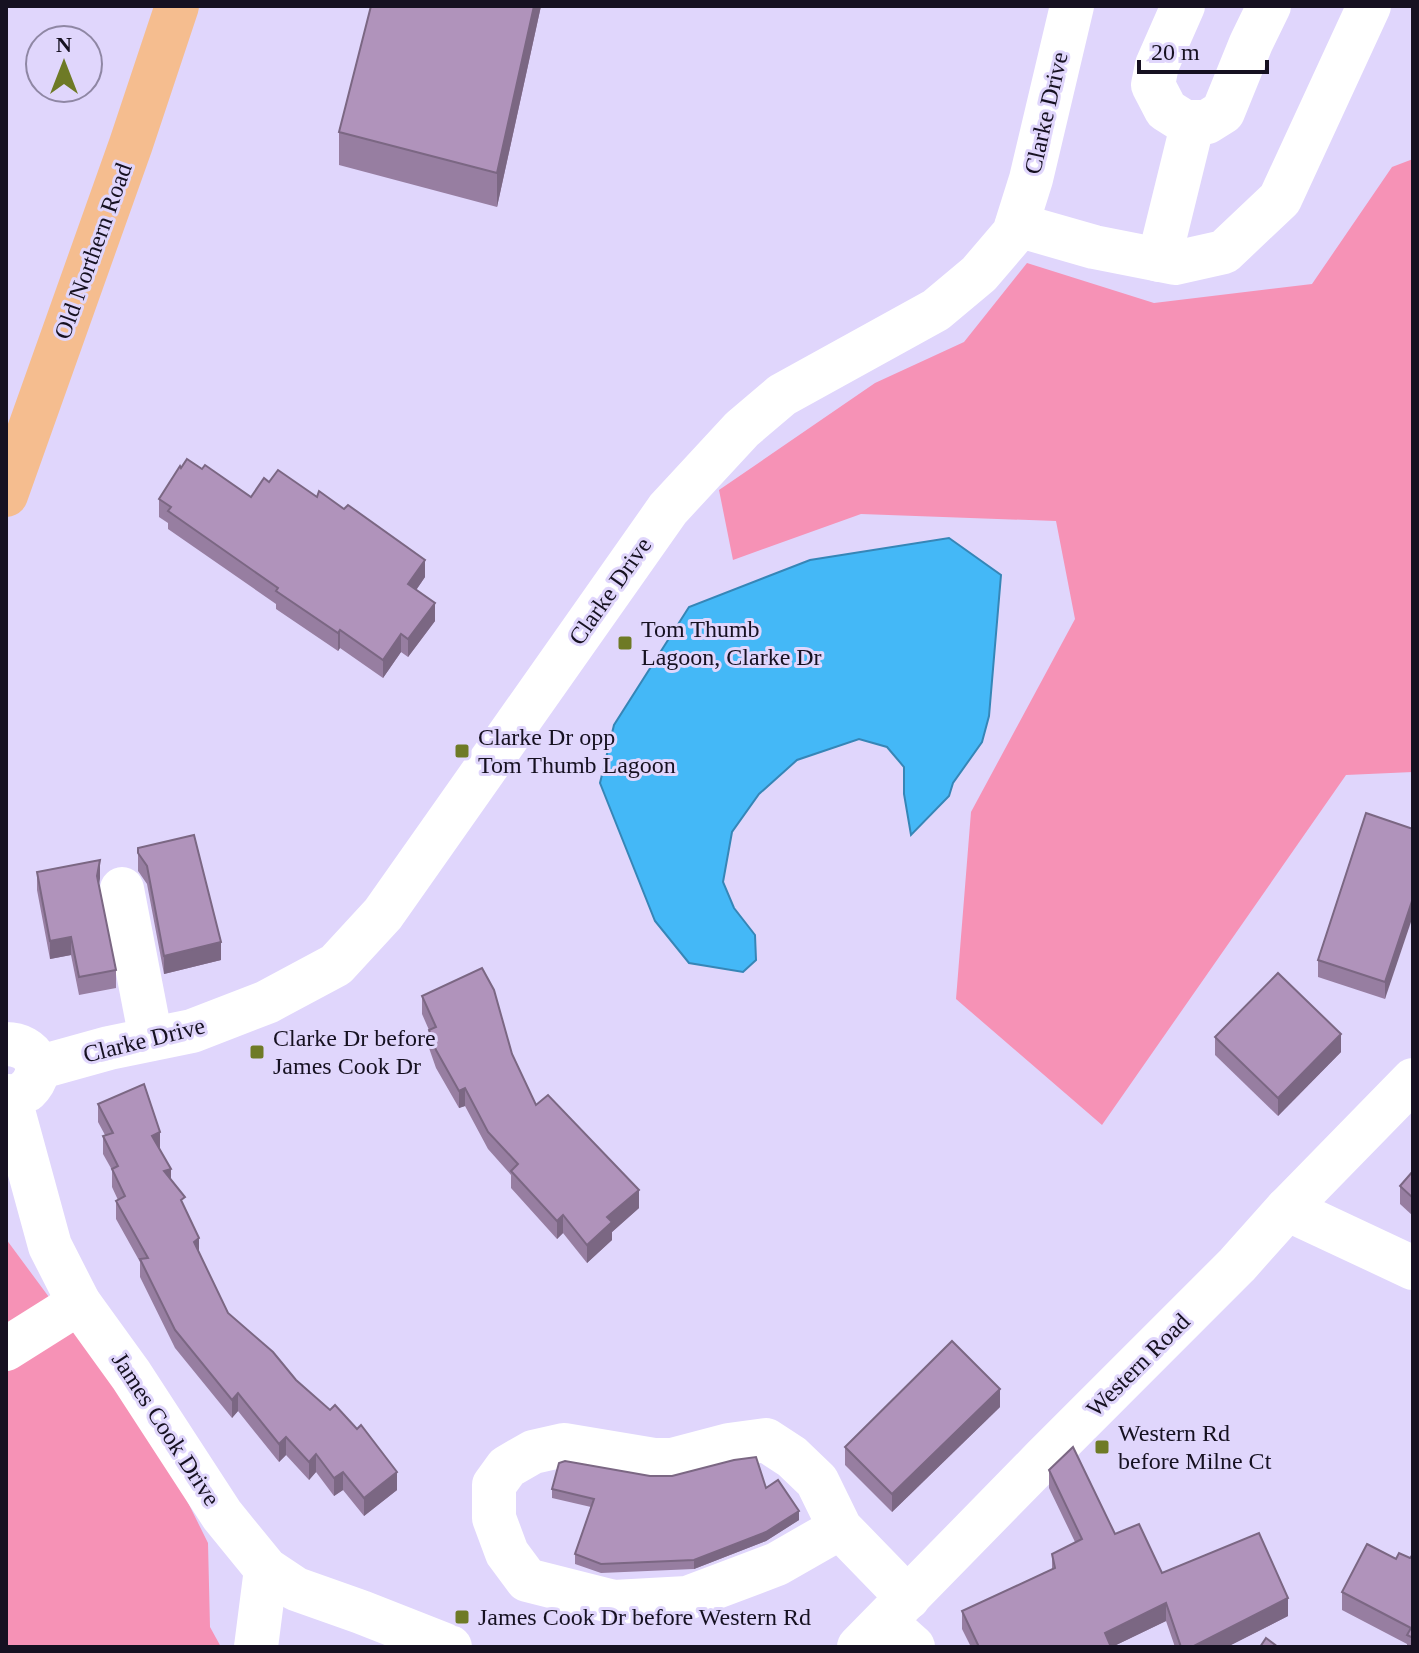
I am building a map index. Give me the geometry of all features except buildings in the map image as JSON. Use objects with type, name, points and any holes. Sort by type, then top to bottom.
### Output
[{"type":"main road","name":"Old Northern Road","points":[[6,495],[177,6]]},
{"type":"street","name":"Clarke Drive","points":[[15,1076],[109,1048],[192,1031],[267,1002],[336,965],[383,914],[668,509],[742,429],[782,395],[936,310],[979,274],[1014,233],[1031,179],[1072,6]]},
{"type":"street","points":[[1183,6],[1157,65],[1153,85],[1166,110],[1185,122],[1207,122],[1223,112],[1269,6]]},
{"type":"street","points":[[1017,225],[1094,247],[1175,263],[1224,252],[1280,199],[1369,6]]},
{"type":"street","points":[[1159,260],[1193,122]]},
{"type":"street","points":[[122,889],[151,1039]]},
{"type":"street","name":"James Cook Drive","points":[[15,1076],[50,1246],[79,1303],[131,1375],[222,1515],[266,1569],[296,1589],[450,1647]]},
{"type":"street","name":"Western Road","points":[[891,1628],[1413,1080]]},
{"type":"street","points":[[1287,1209],[1413,1268]]},
{"type":"street","points":[[6,1349],[79,1303]]},
{"type":"street","points":[[840,1528],[777,1564],[687,1598],[614,1602],[527,1580],[507,1553],[494,1518],[494,1485],[507,1467],[533,1452],[564,1445],[654,1460],[672,1460],[729,1445],[766,1440],[792,1457],[817,1481],[891,1628]]},
{"type":"street","points":[[256,1647],[266,1569]]},
{"type":"shaded area","points":[[1413,159],[1413,772],[1346,775],[1102,1125],[956,999],[971,812],[1075,619],[1056,521],[861,514],[733,560],[719,490],[875,383],[964,342],[1027,263],[1154,303],[1312,284],[1392,167]]},
{"type":"shaded area","points":[[6,1239],[162,1450],[208,1543],[210,1627],[221,1647],[6,1647]]},
{"type":"water","points":[[949,538],[1001,575],[989,716],[982,742],[953,783],[949,796],[911,835],[904,794],[904,767],[887,747],[859,739],[797,760],[759,794],[732,832],[723,882],[734,908],[755,935],[756,960],[743,972],[689,963],[655,921],[600,783],[614,725],[689,607],[810,560]]},
{"type":"place","name":"Tom Thumb Lagoon, Clarke Dr","points":[[625,643]]},
{"type":"place","name":"Clarke Dr opp Tom Thumb Lagoon","points":[[462,751]]},
{"type":"place","name":"Clarke Dr before James Cook Dr","points":[[257,1052]]},
{"type":"place","name":"Western Rd before Milne Ct","points":[[1102,1447]]},
{"type":"place","name":"James Cook Dr before Western Rd","points":[[462,1617]]}]
